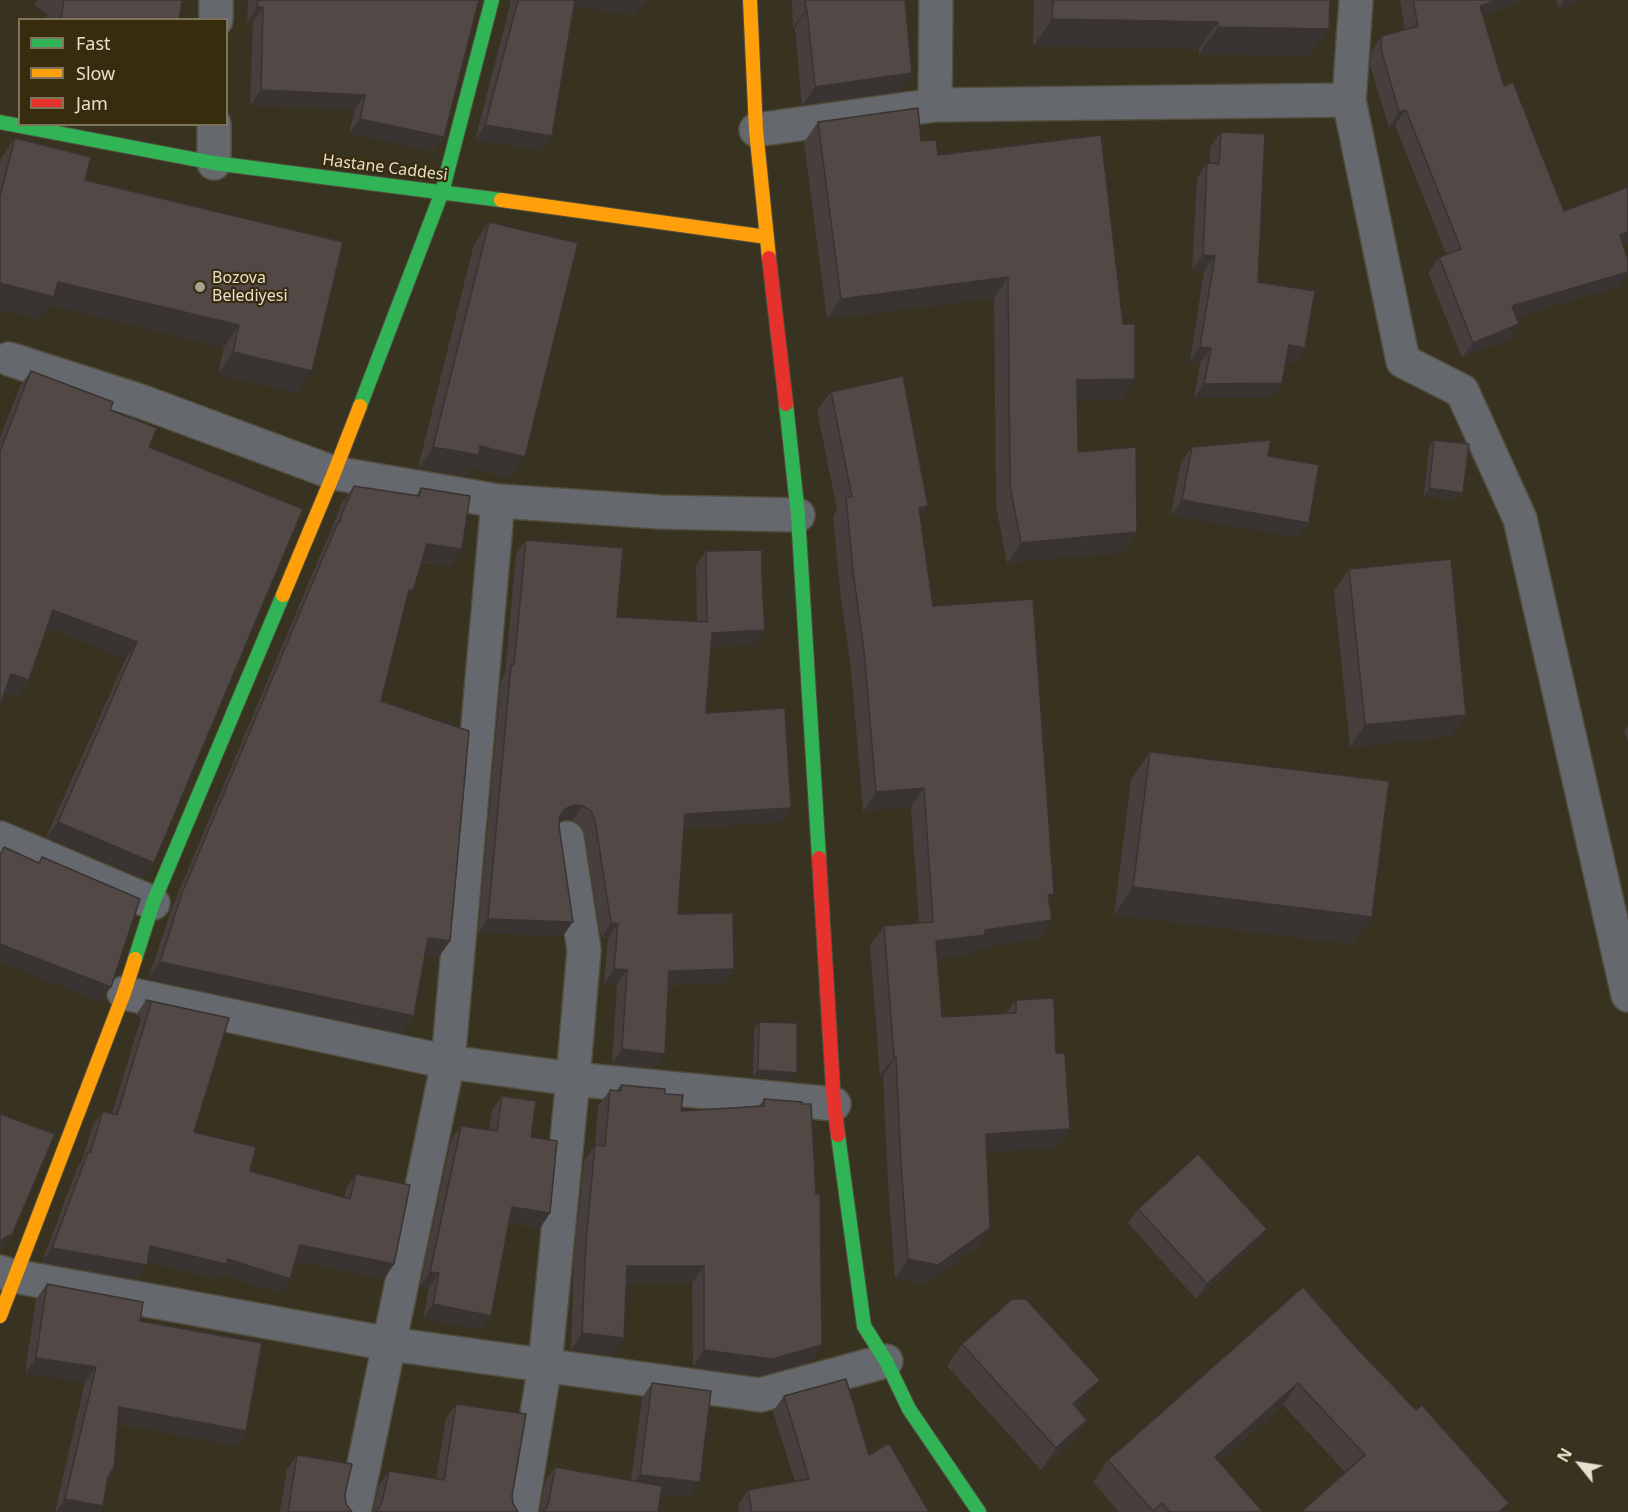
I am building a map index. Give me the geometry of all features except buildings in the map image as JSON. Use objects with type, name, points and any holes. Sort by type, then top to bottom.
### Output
[{"type":"street","points":[[216,0],[216,18]]},
{"type":"street","points":[[0,1316],[7,1274],[124,993],[153,903],[334,473],[442,192],[492,0]]},
{"type":"street","points":[[750,0],[756,130],[798,515],[834,1104],[864,1326],[886,1361],[909,1409],[979,1512]]},
{"type":"street","points":[[935,105],[936,0]]},
{"type":"street","points":[[1356,0],[1349,100],[1404,361],[1462,391],[1520,519],[1628,995]]},
{"type":"street","points":[[756,130],[935,105],[1349,100]]},
{"type":"street","name":"Hastane Caddesi","points":[[0,122],[18,125]]},
{"type":"street","name":"Hastane Caddesi","points":[[21,126],[214,163],[767,237]]},
{"type":"street","points":[[214,126],[214,163]]},
{"type":"street","points":[[3,365],[143,402],[334,473],[498,501],[660,512],[798,515]]},
{"type":"street","points":[[354,1512],[448,1062],[498,501]]},
{"type":"street","points":[[0,838],[153,903]]},
{"type":"street","points":[[521,1512],[545,1365],[584,950],[567,838]]},
{"type":"street","points":[[124,993],[448,1062],[573,1079],[834,1104]]},
{"type":"street","points":[[7,1274],[390,1344],[760,1395],[886,1361]]},
{"type":"traffic: fast","points":[[360,406],[442,192],[492,0]]},
{"type":"traffic: fast","points":[[0,122],[18,125]]},
{"type":"traffic: fast","points":[[21,126],[214,163],[501,200]]},
{"type":"traffic: fast","points":[[786,404],[798,515],[819,858]]},
{"type":"traffic: fast","points":[[135,959],[153,903],[283,595]]},
{"type":"traffic: fast","points":[[838,1135],[864,1326],[886,1361],[909,1409],[979,1512]]},
{"type":"traffic: slow","points":[[750,0],[756,130],[769,258]]},
{"type":"traffic: slow","points":[[501,200],[767,237]]},
{"type":"traffic: slow","points":[[283,595],[360,406]]},
{"type":"traffic: slow","points":[[0,1316],[135,959]]},
{"type":"traffic: jam","points":[[769,258],[786,404]]},
{"type":"traffic: jam","points":[[819,858],[834,1104],[838,1135]]},
{"type":"place","name":"Bozova Belediyesi","points":[[200,287]]}]
